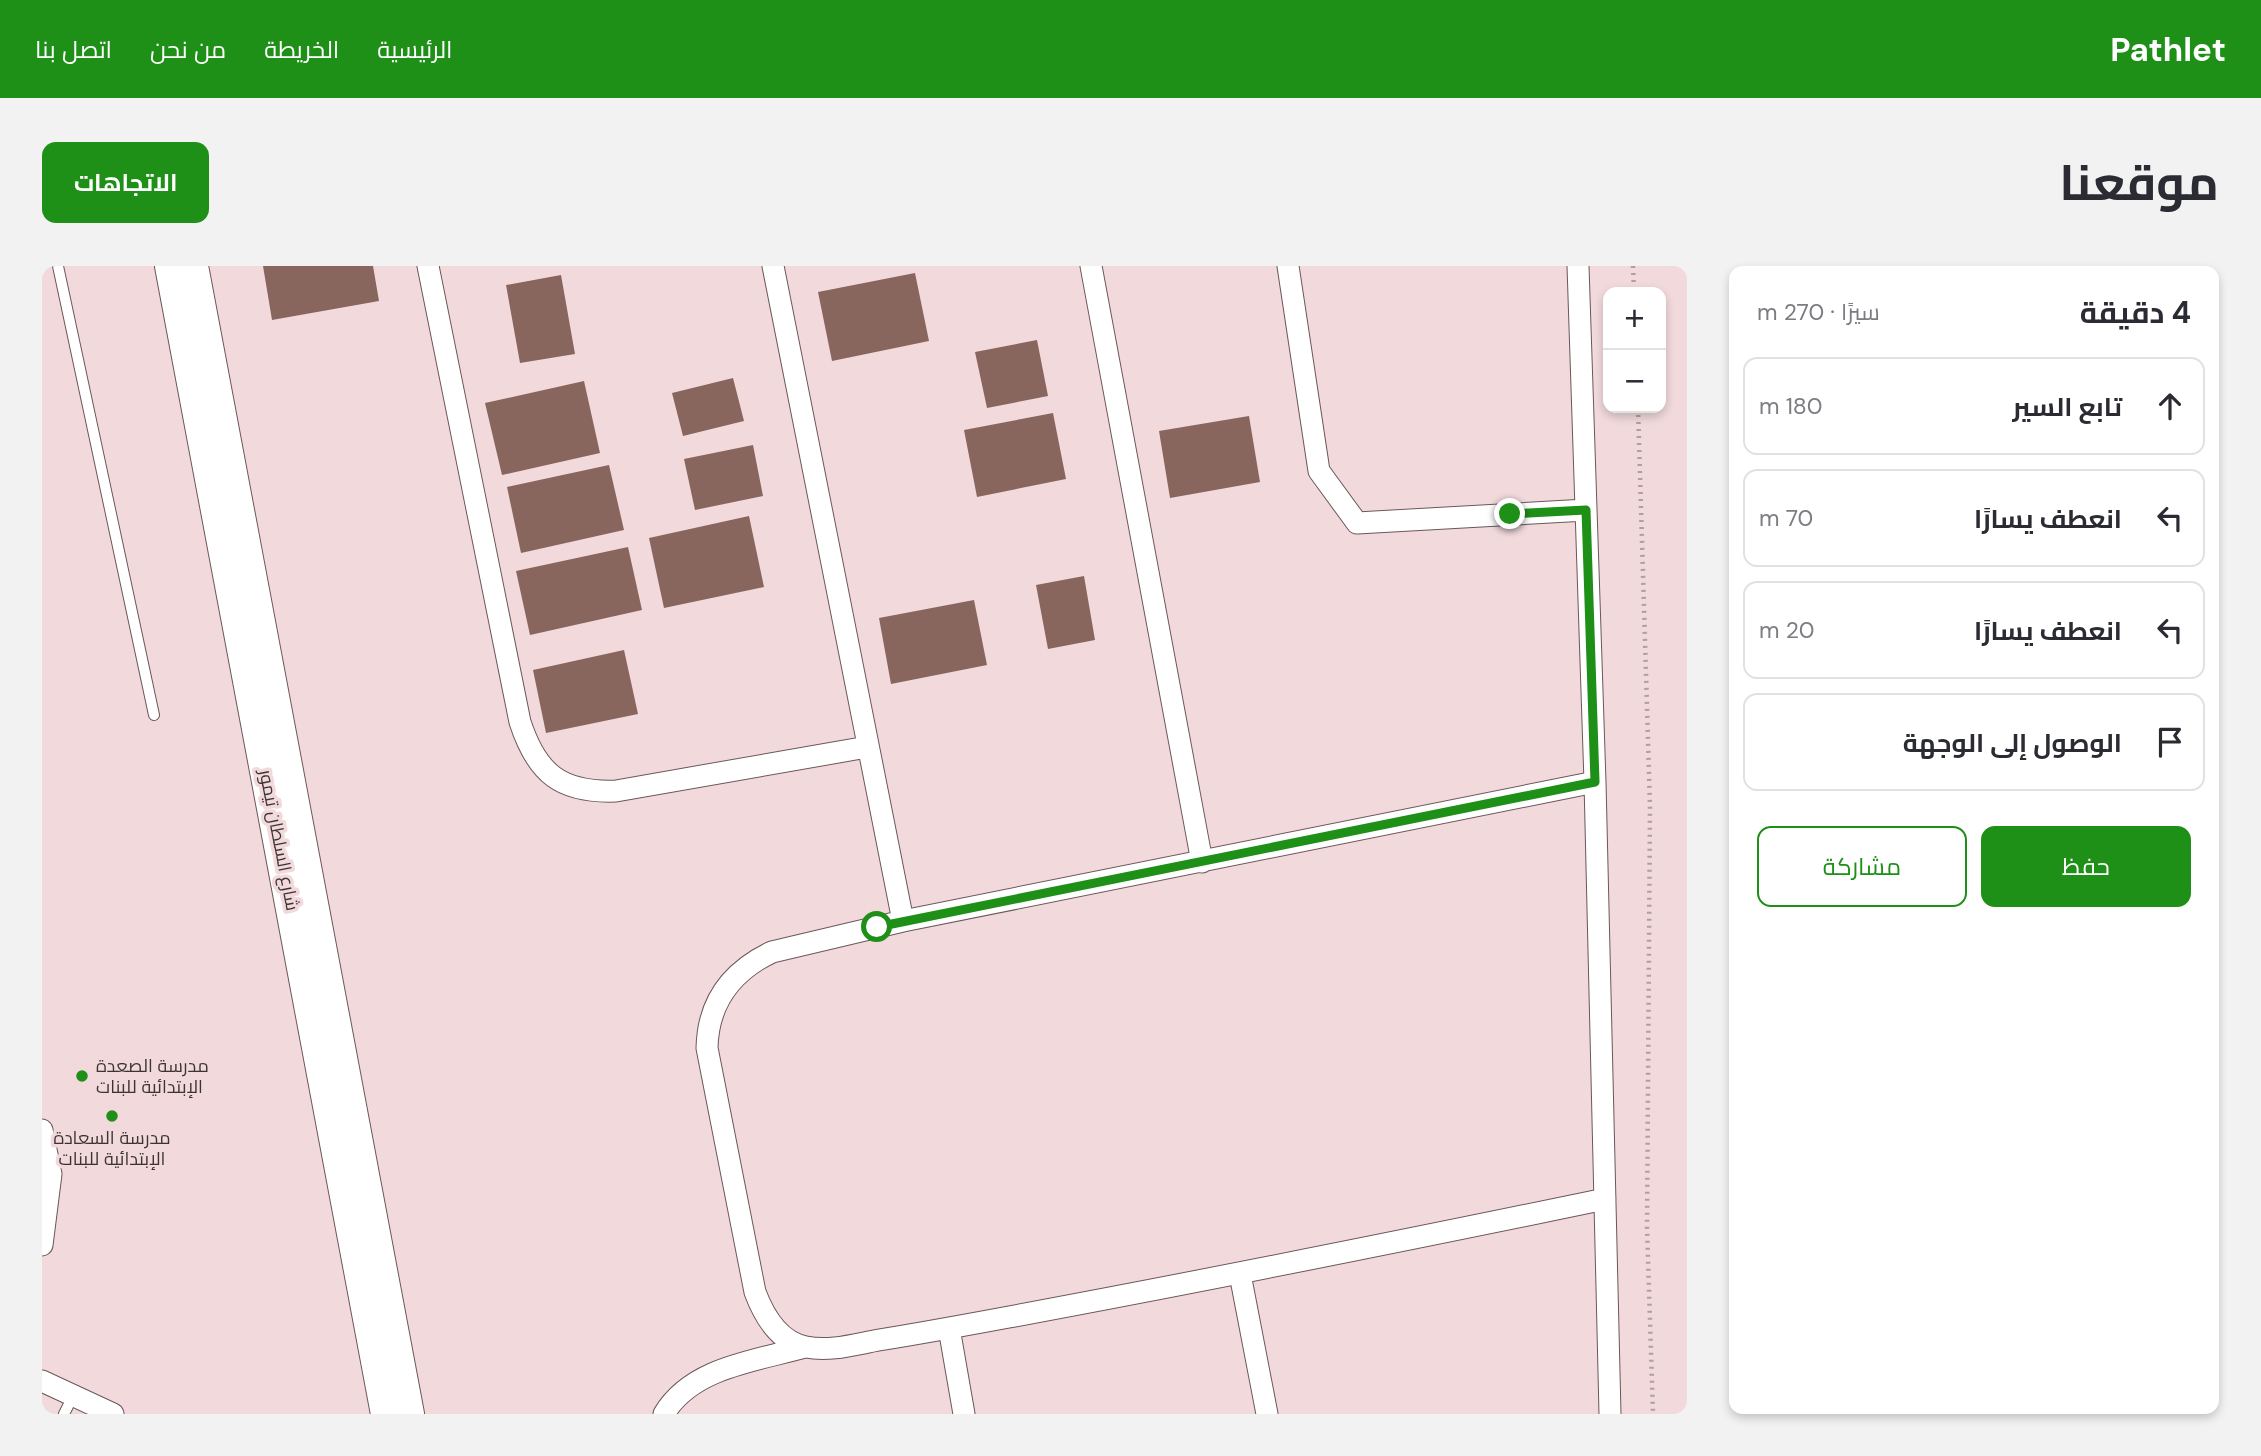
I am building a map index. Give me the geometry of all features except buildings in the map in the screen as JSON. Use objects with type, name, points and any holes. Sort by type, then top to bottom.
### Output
[{"type":"main road","name":"شارع السلطان تيمور","points":[[170,266],[386,1414]]},
{"type":"main road","name":"شارع السلطان تيمور","points":[[193,266],[409,1414]]},
{"type":"street","points":[[428,266],[520,722],[528,746],[541,766],[560,781],[575,788],[617,791],[867,747]]},
{"type":"street","points":[[773,266],[903,921]]},
{"type":"street","points":[[1091,266],[1202,862]]},
{"type":"street","points":[[1289,266],[1319,471],[1357,523],[1586,510]]},
{"type":"street","points":[[1578,266],[1595,782],[1610,1414]]},
{"type":"street","points":[[805,1347],[788,1341],[777,1331],[760,1306],[755,1292],[709,1063],[708,1032],[711,1017],[726,986],[754,961],[797,945],[903,921],[1595,782]]},
{"type":"street","points":[[42,1130],[51,1174],[42,1245]]},
{"type":"street","points":[[664,1414],[675,1397],[704,1377],[805,1347],[840,1347],[949,1328],[1240,1274],[1605,1199]]},
{"type":"street","points":[[1240,1274],[1267,1414]]},
{"type":"street","points":[[949,1328],[964,1414]]},
{"type":"street","points":[[42,1381],[69,1405],[113,1414]]},
{"type":"lane","points":[[58,266],[154,715]]},
{"type":"path","points":[[1633,266],[1634,287]]},
{"type":"path","points":[[1638,413],[1650,806],[1647,1227],[1653,1414]]},
{"type":"place","name":"مدرسة الصعدة الإبتدائية للبنات","points":[[82,1076]]},
{"type":"place","name":"مدرسة السعادة الإبتدائية للبنات","points":[[112,1116]]},
{"type":"route","points":[[877,927],[1595,782],[1586,510],[1510,514]]}]
